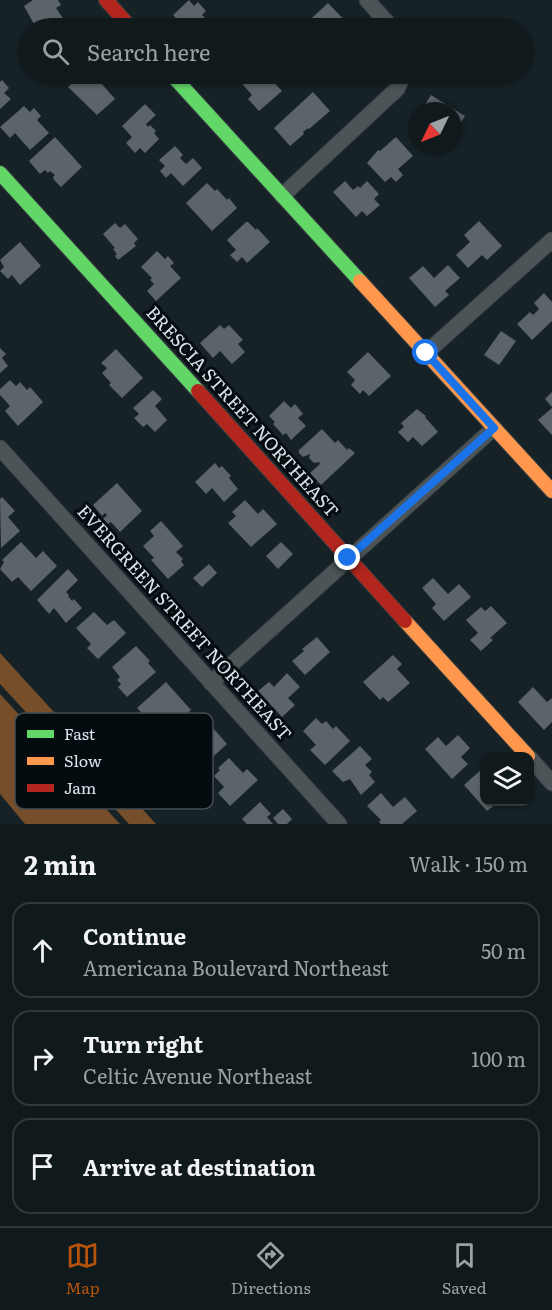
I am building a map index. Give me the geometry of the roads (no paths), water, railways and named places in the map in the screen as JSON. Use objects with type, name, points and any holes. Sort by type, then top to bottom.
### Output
[{"type":"street","points":[[106,0],[121,18]]},
{"type":"street","points":[[367,0],[383,18]]},
{"type":"street","points":[[180,84],[552,490]]},
{"type":"street","points":[[282,196],[397,90],[400,84]]},
{"type":"street","name":"BRESCIA STREET NORTHEAST","points":[[0,173],[524,752]]},
{"type":"street","points":[[426,353],[552,240]]},
{"type":"street","points":[[212,682],[494,428]]},
{"type":"street","name":"EVERGREEN STREET NORTHEAST","points":[[0,448],[339,824]]},
{"type":"street","name":"BRESCIA STREET NORTHEAST","points":[[534,763],[552,783]]}]
